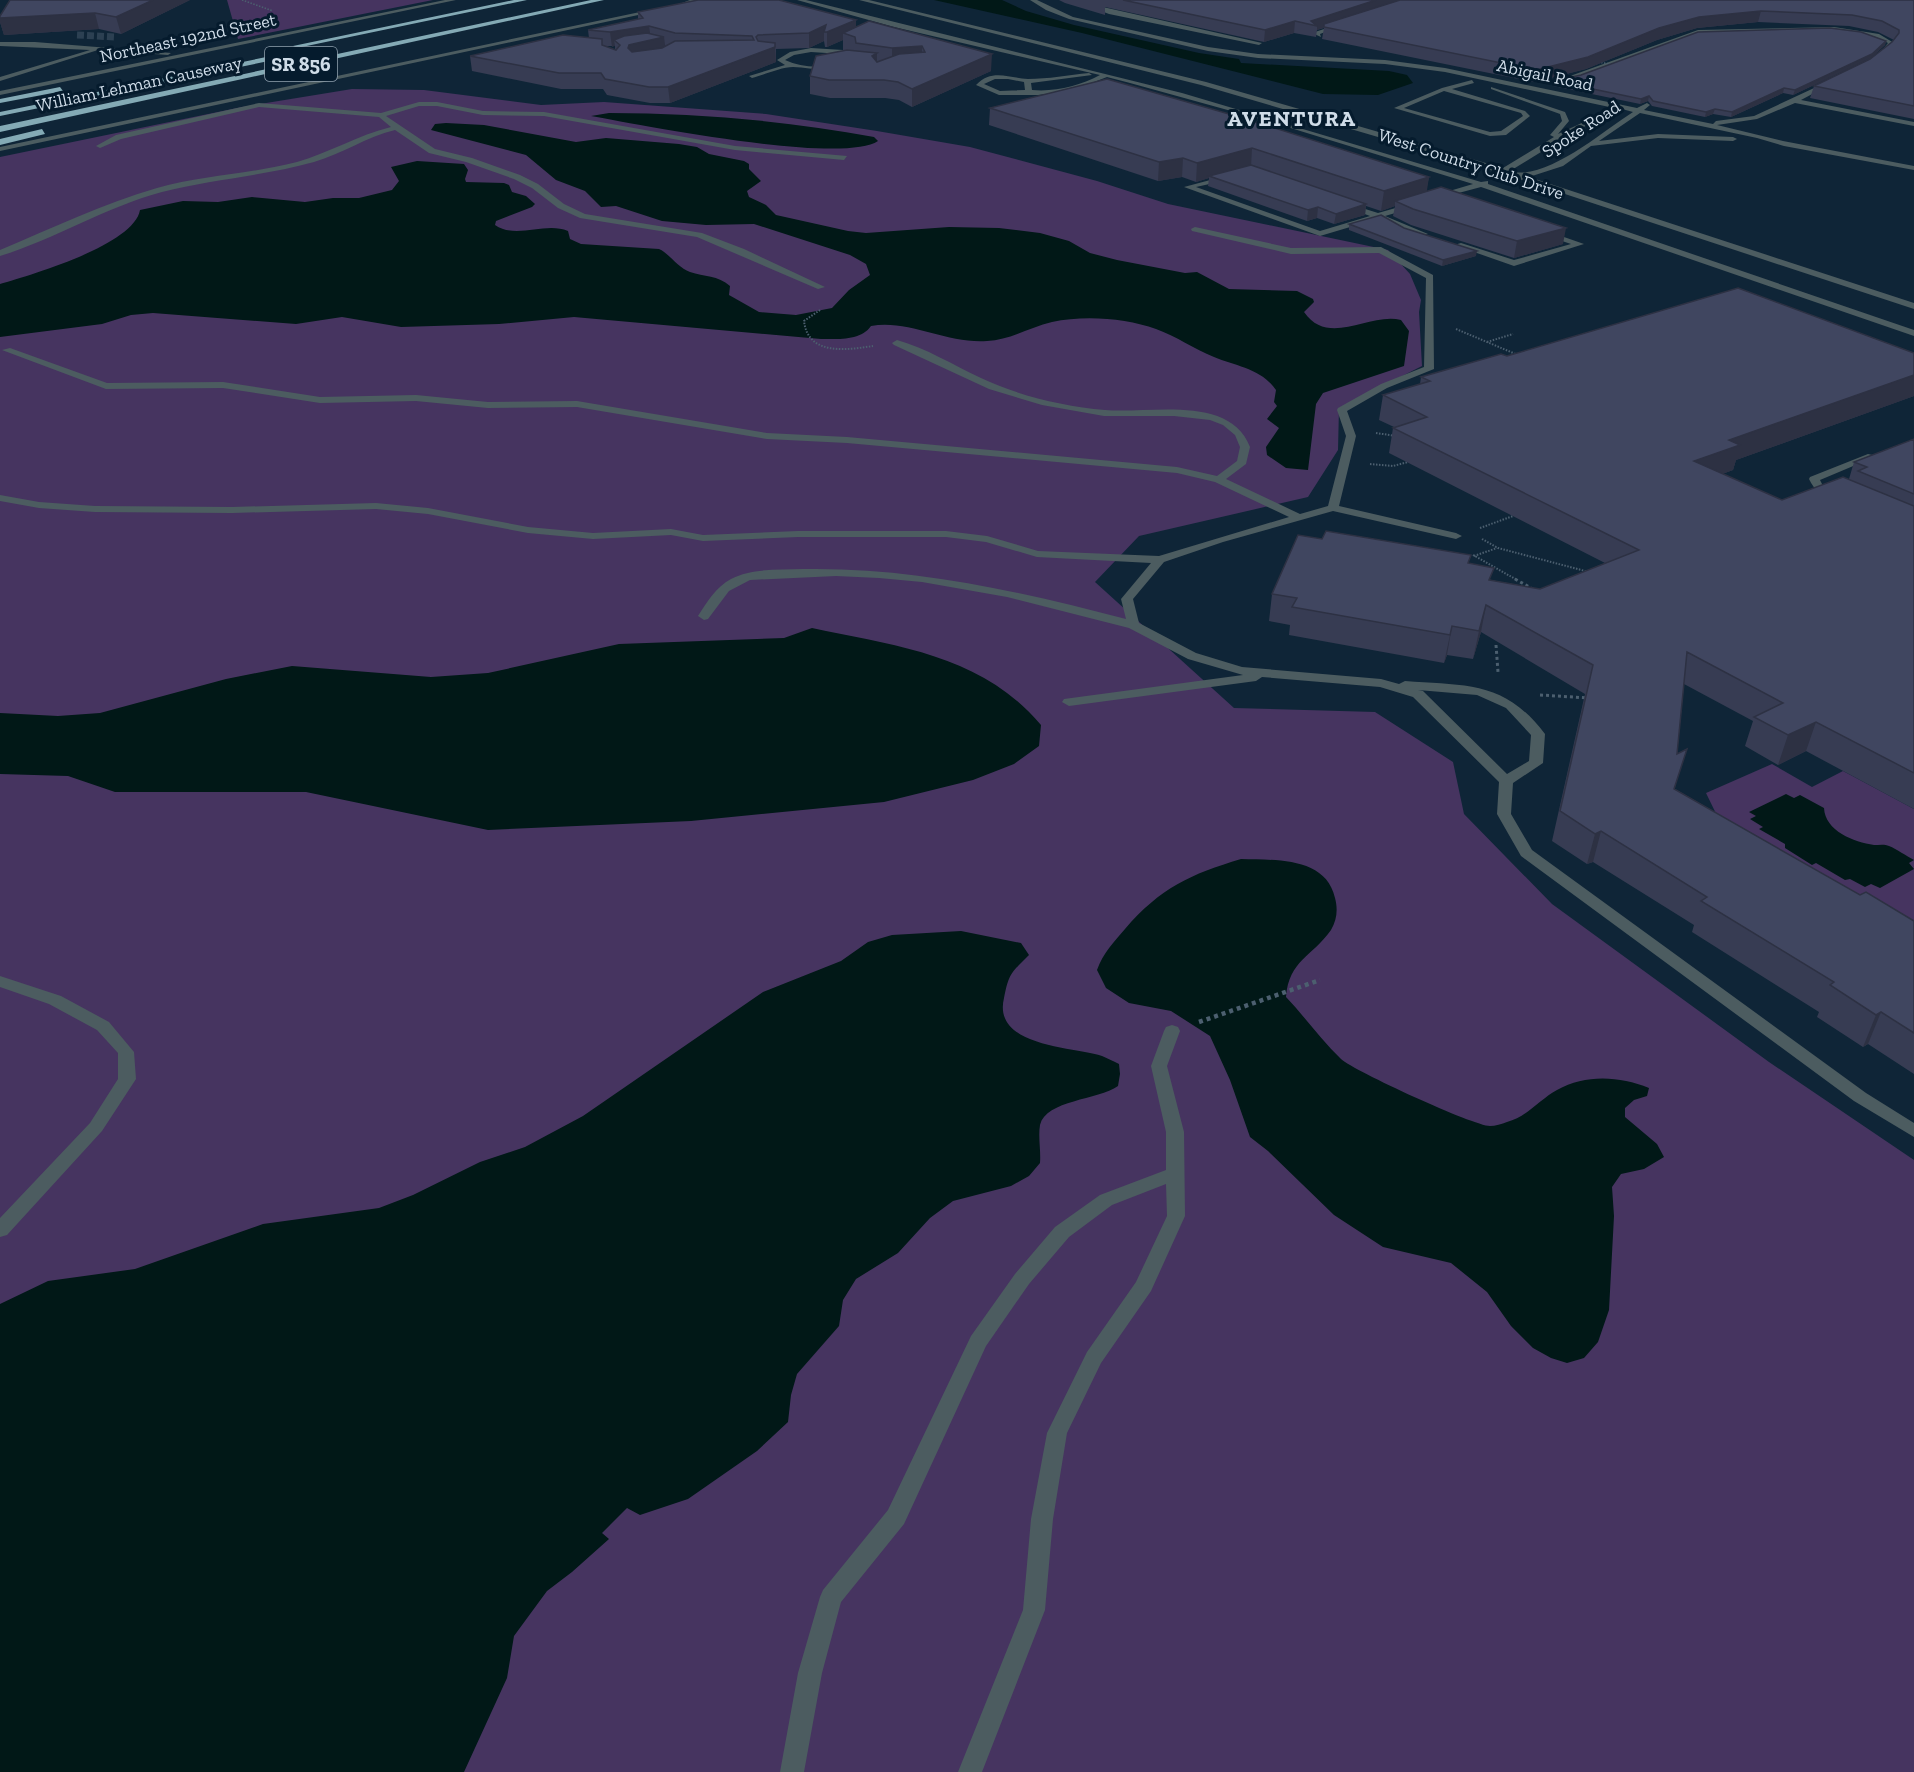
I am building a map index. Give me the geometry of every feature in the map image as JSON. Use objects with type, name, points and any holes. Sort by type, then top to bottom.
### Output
[{"type":"highway","name":"William Lehman Causeway","points":[[0,129],[601,0]]},
{"type":"highway","name":"William Lehman Causeway","points":[[0,114],[528,2]]},
{"type":"highway","points":[[170,69],[528,2]]},
{"type":"highway","points":[[0,142],[352,59],[463,30]]},
{"type":"highway","points":[[0,101],[115,79]]},
{"type":"street","name":"Northeast 192nd Street","points":[[0,93],[453,0]]},
{"type":"street","points":[[673,6],[698,0]]},
{"type":"street","points":[[685,3],[706,0]]},
{"type":"street","name":"West Country Club Drive","points":[[800,0],[1179,93],[1484,184],[1914,333]]},
{"type":"street","name":"West Country Club Drive","points":[[862,0],[1234,92],[1505,170],[1914,306]]},
{"type":"street","name":"Abigail Road","points":[[1034,0],[1048,9],[1071,18],[1208,49],[1258,56],[1403,65],[1544,90],[1562,91],[1615,109]]},
{"type":"street","points":[[1075,0],[1109,12],[1259,43]]},
{"type":"street","points":[[0,149],[662,8]]},
{"type":"street","points":[[886,31],[939,20]]},
{"type":"street","points":[[1319,36],[1316,33],[1347,24]]},
{"type":"street","points":[[1128,32],[1151,25]]},
{"type":"street","points":[[1522,86],[1579,76],[1684,36],[1711,30],[1834,29],[1877,35],[1891,44],[1886,52],[1874,61]]},
{"type":"street","points":[[46,44],[64,38]]},
{"type":"street","points":[[112,48],[123,43],[121,40]]},
{"type":"street","points":[[831,50],[848,42]]},
{"type":"street","points":[[0,44],[46,44],[184,54]]},
{"type":"street","points":[[845,52],[857,47]]},
{"type":"street","points":[[0,79],[102,48]]},
{"type":"street","points":[[848,63],[853,57],[845,52],[831,50],[772,56],[792,65],[817,68],[848,63],[861,65]]},
{"type":"street","points":[[128,66],[137,57],[133,51]]},
{"type":"street","points":[[780,60],[789,54]]},
{"type":"street","points":[[752,76],[792,65]]},
{"type":"street","name":"Abigail Road","points":[[1403,65],[1615,109],[1733,139],[1800,147]]},
{"type":"street","points":[[1106,75],[1027,81],[1008,76],[985,79],[979,85],[999,93],[1043,94],[1093,82],[1106,75],[1133,67]]},
{"type":"street","name":"Abigail Road","points":[[1438,73],[1484,85],[1914,168]]},
{"type":"street","points":[[1562,91],[1579,80],[1579,76]]},
{"type":"street","points":[[1701,124],[1755,118],[1841,77]]},
{"type":"street","points":[[1024,101],[1029,93],[1027,81]]},
{"type":"street","points":[[1444,89],[1523,112],[1527,116],[1503,133],[1490,134],[1397,108],[1444,89],[1472,82]]},
{"type":"street","points":[[1484,85],[1563,113],[1566,121],[1545,144]]},
{"type":"street","points":[[1529,91],[1544,90]]},
{"type":"street","points":[[1794,100],[1914,124]]},
{"type":"street","name":"Spoke Road","points":[[1484,184],[1545,144],[1632,102]]},
{"type":"street","points":[[100,146],[119,136],[259,105],[381,115],[419,104],[436,104],[483,113],[544,114],[735,148],[844,158]]},
{"type":"street","name":"Spoke Road","points":[[1484,184],[1524,176],[1556,166],[1647,105]]},
{"type":"street","name":"Abigail Road","points":[[1632,113],[1701,124],[1759,136],[1784,144]]},
{"type":"street","points":[[381,115],[432,152],[469,160],[517,177],[535,186],[561,206],[583,216],[699,235],[821,287]]},
{"type":"street","points":[[1755,118],[1751,128],[1759,136]]},
{"type":"street","points":[[0,253],[92,214],[150,193],[190,183],[289,166],[315,159],[374,133],[396,128]]},
{"type":"street","points":[[1585,146],[1648,136],[1733,139]]},
{"type":"street","points":[[1240,174],[1188,187],[1320,234],[1419,203]]},
{"type":"street","points":[[1429,200],[1484,184]]},
{"type":"street","points":[[1439,197],[1461,204]]},
{"type":"street","points":[[1336,201],[1380,215],[1407,229],[1439,239]]},
{"type":"street","points":[[1195,229],[1291,251],[1381,250],[1430,277],[1429,369],[1384,386],[1342,410],[1351,436],[1333,508]]},
{"type":"street","points":[[1449,243],[1514,263],[1580,244],[1537,230]]},
{"type":"street","points":[[897,344],[918,350],[1005,391],[1058,405],[1106,414],[1203,415],[1224,422],[1237,429],[1245,447],[1242,462],[1219,480]]},
{"type":"street","points":[[7,350],[106,386],[223,385],[320,400],[416,398],[488,405],[577,404],[767,436],[847,440],[1177,470],[1219,480],[1300,518]]},
{"type":"street","points":[[1841,499],[1820,490],[1814,479],[1881,453]]},
{"type":"street","points":[[0,498],[39,505],[95,509],[232,510],[376,506],[428,511],[528,531],[593,536],[671,532],[703,538],[798,534],[946,534],[987,539],[1038,554],[1160,560],[1219,540],[1333,508],[1462,534]]},
{"type":"street","points":[[1133,625],[1127,598],[1160,560]]},
{"type":"street","points":[[704,616],[716,597],[735,582],[758,575],[822,572],[900,575],[995,590],[1133,625],[1192,656],[1241,671],[1480,691],[1511,705],[1538,734],[1536,763],[1506,781]]},
{"type":"street","points":[[1069,702],[1279,674]]},
{"type":"street","points":[[1381,683],[1418,694],[1506,781],[1504,814],[1526,854],[1860,1097],[1914,1131]]},
{"type":"street","points":[[0,981],[55,1000],[103,1026],[126,1052],[127,1079],[96,1127],[0,1230]]},
{"type":"street","points":[[970,1772],[1034,1610],[1042,1519],[1057,1433],[1094,1358],[1144,1286],[1176,1216],[1175,1132],[1159,1066],[1172,1031]]},
{"type":"street","points":[[792,1772],[810,1672],[831,1597],[896,1517],[978,1342],[1022,1279],[1062,1232],[1106,1200],[1175,1174]]},
{"type":"path","points":[[1598,62],[1619,65]]},
{"type":"path","points":[[821,287],[834,297],[804,321],[803,331],[808,340],[825,347],[851,350],[897,344]]},
{"type":"path","points":[[1430,319],[1526,359]]},
{"type":"path","points":[[1486,342],[1513,334]]},
{"type":"path","points":[[1344,461],[1393,466],[1408,462]]},
{"type":"path","points":[[1513,516],[1446,540],[1533,589]]},
{"type":"path","points":[[1462,534],[1498,548],[1577,567],[1597,575]]},
{"type":"path","points":[[1474,556],[1498,548]]},
{"type":"path","points":[[1506,703],[1535,694],[1594,699]]},
{"type":"path","points":[[1172,1031],[1320,980]]},
{"type":"shaded area","points":[[227,0],[433,0],[238,39]]},
{"type":"shaded area","points":[[934,0],[1002,0],[1026,11],[1074,25],[1199,53],[1239,59],[1241,63],[1389,71],[1407,75],[1413,83],[1378,95],[1323,94],[1082,33]]},
{"type":"shaded area","points":[[352,89],[424,90],[541,105],[604,102],[766,114],[877,131],[970,147],[1097,181],[1168,204],[1388,250],[1410,274],[1421,300],[1419,312],[1422,366],[1339,408],[1338,450],[1308,497],[1139,536],[1095,582],[1234,708],[1375,712],[1453,762],[1464,814],[1552,904],[1769,1062],[1914,1160],[1914,1772],[0,1772],[0,157],[242,107]]},
{"type":"shaded area","points":[[609,113],[675,114],[776,122],[842,131],[874,137],[878,141],[857,147],[785,146],[694,134],[591,116]]},
{"type":"shaded area","points":[[435,124],[484,125],[576,142],[606,138],[697,147],[709,154],[749,164],[749,169],[761,181],[747,191],[749,197],[766,205],[776,215],[848,231],[866,233],[949,227],[999,228],[1040,233],[1069,241],[1090,253],[1117,260],[1185,273],[1197,272],[1229,289],[1297,291],[1313,299],[1314,302],[1304,312],[1314,322],[1325,327],[1337,328],[1376,320],[1401,320],[1409,331],[1404,366],[1323,393],[1316,404],[1308,470],[1286,468],[1267,455],[1266,447],[1279,428],[1267,419],[1277,406],[1274,402],[1276,390],[1264,377],[1207,354],[1163,332],[1144,325],[1118,320],[1091,318],[1064,320],[1044,324],[1004,338],[972,341],[913,328],[885,325],[871,326],[867,331],[855,337],[821,339],[574,317],[499,324],[401,327],[342,317],[296,324],[153,313],[131,315],[102,324],[0,337],[0,284],[56,266],[101,246],[120,235],[134,223],[140,210],[183,201],[218,202],[252,197],[305,202],[333,198],[359,198],[392,190],[399,181],[391,167],[417,161],[464,164],[468,170],[466,182],[504,183],[509,185],[512,192],[526,196],[535,204],[496,221],[495,225],[504,229],[522,231],[559,228],[568,231],[570,239],[581,244],[659,249],[686,270],[725,282],[730,286],[729,295],[759,312],[796,315],[832,308],[849,290],[870,275],[866,264],[850,255],[754,224],[706,225],[662,221],[616,206],[601,207],[585,191],[556,180],[526,155],[431,130]]},
{"type":"shaded area","points":[[812,628],[906,648],[965,668],[1018,701],[1041,725],[1039,746],[1014,764],[973,780],[884,802],[691,821],[488,830],[306,792],[115,792],[68,776],[0,774],[0,713],[58,716],[100,713],[226,679],[292,666],[431,677],[488,673],[619,644],[784,638]]},
{"type":"shaded area","points":[[1772,764],[1812,787],[1843,771],[1914,809],[1914,940],[1724,830],[1706,793]]},
{"type":"shaded area","points":[[1786,794],[1794,798],[1800,795],[1824,808],[1829,823],[1842,834],[1874,845],[1887,845],[1914,860],[1909,863],[1914,869],[1880,888],[1871,884],[1865,887],[1850,879],[1845,880],[1816,863],[1812,865],[1785,848],[1785,844],[1759,829],[1763,827],[1750,819],[1756,816],[1749,812]]},
{"type":"shaded area","points":[[1241,859],[1298,864],[1311,868],[1330,885],[1335,898],[1335,922],[1324,939],[1297,967],[1288,985],[1286,997],[1334,1052],[1350,1065],[1439,1108],[1490,1126],[1514,1120],[1557,1090],[1579,1081],[1614,1079],[1649,1088],[1647,1096],[1634,1100],[1625,1108],[1625,1117],[1657,1144],[1664,1157],[1644,1169],[1621,1174],[1612,1187],[1614,1216],[1609,1310],[1598,1342],[1584,1358],[1567,1363],[1551,1358],[1533,1348],[1511,1326],[1487,1292],[1451,1263],[1383,1247],[1334,1215],[1268,1151],[1250,1137],[1230,1080],[1210,1036],[1171,1011],[1129,1003],[1106,988],[1097,970],[1099,964],[1113,943],[1138,915],[1177,884],[1207,870]]},
{"type":"shaded area","points":[[961,931],[1021,943],[1029,955],[1012,974],[1007,983],[1004,998],[1004,1014],[1010,1026],[1022,1036],[1038,1042],[1102,1056],[1119,1064],[1118,1086],[1052,1110],[1044,1117],[1040,1125],[1040,1163],[1029,1176],[1011,1186],[953,1201],[930,1218],[898,1253],[856,1279],[843,1300],[839,1326],[797,1374],[791,1395],[788,1422],[757,1451],[688,1499],[640,1515],[627,1508],[602,1533],[609,1539],[547,1591],[514,1636],[507,1678],[464,1772],[0,1772],[0,1304],[48,1281],[135,1269],[263,1224],[379,1208],[413,1195],[480,1162],[525,1147],[583,1116],[763,992],[841,961],[868,942],[892,935]]},
{"type":"building","points":[[10,0],[153,0],[116,17],[95,13],[0,18]]},
{"type":"building","points":[[698,0],[779,0],[856,20],[827,32],[824,32],[826,25],[809,33],[758,35],[756,37],[758,41],[775,43],[775,47],[668,87],[649,87],[605,79],[601,73],[559,73],[470,56],[563,35],[602,39],[602,45],[616,50],[620,45],[614,40],[624,36],[647,33],[664,37],[629,45],[628,48],[632,52],[662,48],[675,41],[754,40],[752,36],[675,33],[649,26],[610,32],[588,30],[643,18],[638,12]]},
{"type":"building","points":[[1123,0],[1376,0],[1311,21],[1317,26],[1295,21],[1265,30]]},
{"type":"building","points":[[1400,0],[1914,0],[1914,106],[1814,86],[1870,59],[1892,42],[1899,33],[1899,30],[1882,21],[1852,15],[1761,11],[1699,17],[1659,28],[1588,57],[1536,70],[1324,27],[1324,24]]},
{"type":"building","points":[[869,21],[992,54],[912,89],[898,82],[884,80],[829,80],[810,76],[816,56],[847,50],[877,53],[872,56],[877,62],[899,54],[925,52],[922,46],[892,48],[856,43],[855,37],[843,33]]},
{"type":"building","points":[[1830,28],[1861,32],[1886,41],[1872,54],[1795,90],[1784,88],[1732,112],[1715,109],[1706,112],[1653,101],[1649,96],[1641,99],[1554,81],[1581,75],[1698,32]]},
{"type":"building","points":[[1107,79],[1243,118],[1429,177],[1384,191],[1252,148],[1197,163],[1183,158],[1159,162],[990,108]]},
{"type":"building","points":[[1251,165],[1366,204],[1336,214],[1318,207],[1308,210],[1209,176]]},
{"type":"building","points":[[1441,187],[1566,228],[1517,241],[1413,209],[1395,201]]},
{"type":"building","points":[[1381,215],[1404,228],[1477,251],[1443,260],[1349,224]]},
{"type":"building","points":[[1738,288],[1914,353],[1914,375],[1729,440],[1740,445],[1694,461],[1782,500],[1843,477],[1914,506],[1914,773],[1816,722],[1788,735],[1754,717],[1783,703],[1687,652],[1677,754],[1687,749],[1674,789],[1860,895],[1866,892],[1914,921],[1914,1033],[1881,1012],[1876,1015],[1830,985],[1834,982],[1701,901],[1707,897],[1601,831],[1595,834],[1560,811],[1593,665],[1486,605],[1479,631],[1452,626],[1450,635],[1292,607],[1297,598],[1272,594],[1298,535],[1322,539],[1326,531],[1471,555],[1468,563],[1494,568],[1489,580],[1540,589],[1639,550],[1393,428],[1427,417],[1383,395],[1430,381],[1421,377],[1501,354],[1507,356]]},
{"type":"building","points":[[1914,439],[1914,494],[1858,471],[1867,467],[1854,462]]},
{"type":"tunnel","points":[[77,35],[116,37]]},
{"type":"district","name":"AVENTURA","points":[[1292,118]]}]
